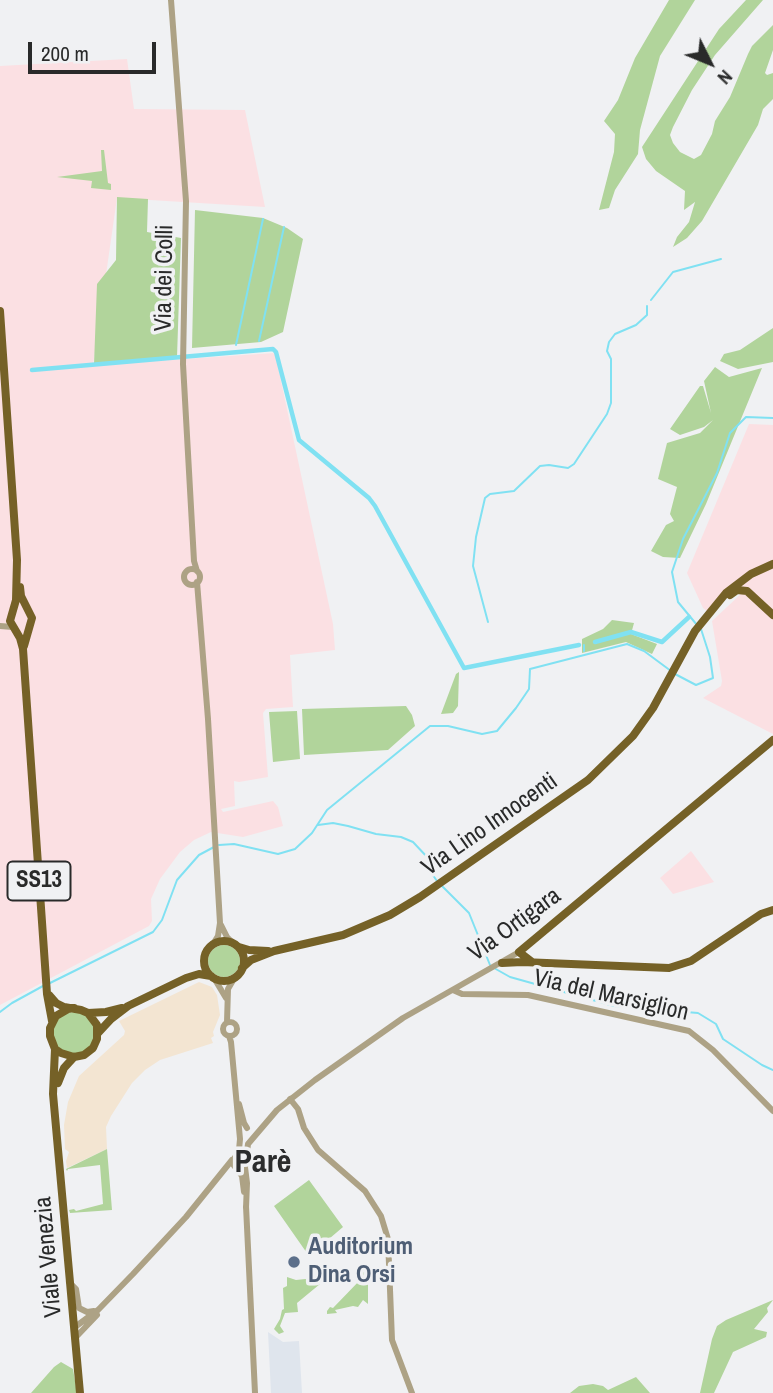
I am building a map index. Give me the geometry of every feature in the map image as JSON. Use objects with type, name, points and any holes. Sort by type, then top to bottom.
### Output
[{"type":"main road","points":[[0,311],[17,564],[21,596],[32,622],[28,628],[21,631],[13,628],[12,614],[16,600],[17,564]]},
{"type":"main road","points":[[773,564],[750,582],[750,589],[773,615]]},
{"type":"main road","points":[[709,614],[736,585],[751,574],[773,564]]},
{"type":"main road","points":[[709,614],[737,590],[747,591],[756,597]]},
{"type":"main road","points":[[12,614],[22,609],[29,612]]},
{"type":"main road","name":"Via Lino Innocenti","points":[[242,968],[251,960],[274,951],[367,926],[390,915],[433,889],[595,774],[633,736],[653,708],[695,631],[709,614]]},
{"type":"main road","name":"SS13","points":[[13,628],[23,649],[46,989]]},
{"type":"main road","name":"SS13","points":[[23,649],[28,628]]},
{"type":"main road","name":"Via Ortigara","points":[[519,956],[773,740]]},
{"type":"main road","points":[[500,964],[519,956],[531,962],[658,970],[677,967],[691,961],[761,914],[773,909]]},
{"type":"main road","points":[[46,989],[56,1003],[88,1013],[106,1012],[128,1006],[200,974],[225,981],[235,977],[242,968],[243,957],[235,945],[226,941],[213,944],[206,951],[204,960],[186,978]]},
{"type":"main road","name":"Via Lino Innocenti","points":[[235,945],[249,950],[274,951]]},
{"type":"main road","points":[[204,960],[212,977]]},
{"type":"main road","name":"Viale Venezia","points":[[46,989],[52,1021],[50,1036],[55,1049],[53,1094],[80,1393]]},
{"type":"main road","points":[[88,1013],[93,1018],[98,1033],[128,1006]]},
{"type":"main road","points":[[52,1021],[61,1012],[74,1008]]},
{"type":"main road","name":"Viale Venezia","points":[[56,1117],[59,1077],[74,1057],[84,1055],[93,1048],[98,1033]]},
{"type":"main road","points":[[55,1049],[74,1057]]},
{"type":"street","name":"Via dei Colli","points":[[171,0],[186,201],[183,356],[220,923]]},
{"type":"street","name":"Via dei Colli","points":[[194,556],[184,578],[198,600]]},
{"type":"street","points":[[188,569],[197,571]]},
{"type":"street","points":[[189,584],[197,582]]},
{"type":"street","points":[[0,624],[12,614]]},
{"type":"street","points":[[0,624],[13,628]]},
{"type":"street","points":[[213,944],[218,936],[220,923]]},
{"type":"street","points":[[220,923],[227,937],[235,945]]},
{"type":"street","name":"Via Ortigara","points":[[252,1140],[290,1099],[403,1018],[500,964]]},
{"type":"street","points":[[212,977],[223,989],[229,1019],[223,1030],[231,1038]]},
{"type":"street","points":[[227,1002],[228,989],[235,977]]},
{"type":"street","name":"Via del Marsiglion","points":[[453,990],[462,994],[528,995],[689,1031],[713,1049],[773,1111]]},
{"type":"street","points":[[76,1337],[179,1225],[235,1157],[240,1136],[231,1038],[237,1027],[229,1019]]},
{"type":"street","points":[[298,1093],[298,1109],[304,1128],[317,1150],[365,1191],[383,1219],[388,1239],[392,1340],[412,1393]]},
{"type":"street","points":[[236,1096],[248,1128],[254,1133],[246,1159],[239,1169]]},
{"type":"street","points":[[290,1099],[298,1109]]},
{"type":"street","name":"Via Ortigara","points":[[240,1136],[248,1128],[258,1127],[266,1122]]},
{"type":"street","points":[[240,1136],[246,1142],[252,1140]]},
{"type":"street","points":[[235,1157],[243,1156],[246,1159]]},
{"type":"street","points":[[235,1157],[247,1183],[255,1393]]},
{"type":"street","points":[[225,1170],[239,1169]]},
{"type":"street","points":[[69,1282],[76,1289],[78,1306],[84,1311],[95,1311],[107,1302]]},
{"type":"street","points":[[75,1327],[107,1302]]},
{"type":"shaded area","points":[[127,59],[134,109],[245,110],[265,207],[117,198],[93,365],[275,353],[333,624],[335,650],[290,655],[293,707],[266,709],[263,713],[268,777],[234,781],[235,806],[221,809],[223,812],[273,801],[278,807],[283,826],[243,837],[211,832],[194,840],[180,852],[160,879],[151,899],[152,921],[149,926],[0,1005],[0,66]]},
{"type":"shaded area","points":[[749,424],[773,425],[773,734],[703,698],[721,686],[722,681],[712,621],[742,593],[735,583],[707,611],[703,608],[687,573]]},
{"type":"shaded area","points":[[691,851],[714,882],[673,894],[660,878]]},
{"type":"shaded area","points":[[199,982],[212,987],[217,995],[220,1015],[211,1038],[213,1043],[160,1060],[145,1070],[132,1083],[111,1116],[106,1127],[107,1149],[67,1168],[69,1152],[65,1149],[64,1125],[68,1102],[79,1076],[124,1035],[125,1031],[119,1021]]},
{"type":"shaded area","points":[[268,1332],[283,1342],[299,1341],[302,1393],[271,1393]]},
{"type":"green space","points":[[669,0],[695,0],[660,56],[640,130],[638,154],[615,190],[609,208],[599,210],[614,152],[615,134],[604,121],[618,100],[635,58]]},
{"type":"green space","points":[[746,0],[763,0],[715,55],[692,90],[670,135],[673,143],[680,152],[694,159],[701,155],[752,46],[773,25],[773,50],[765,73],[773,73],[773,99],[763,109],[758,125],[702,221],[687,238],[673,247],[689,222],[695,202],[684,210],[685,191],[656,171],[646,159],[642,147],[719,29]]},
{"type":"green space","points":[[101,150],[104,150],[111,190],[91,188],[92,181],[57,177],[102,171]]},
{"type":"green space","points":[[117,197],[148,199],[147,232],[181,238],[177,357],[94,364],[97,284],[116,260]]},
{"type":"green space","points":[[195,210],[263,218],[287,228],[303,239],[283,332],[261,342],[192,348]]},
{"type":"green space","points":[[773,328],[773,362],[738,369],[720,361],[724,354],[740,350]]},
{"type":"green space","points":[[715,367],[729,377],[762,368],[706,504],[680,558],[663,557],[651,551],[666,525],[674,521],[670,514],[677,487],[658,479],[667,443],[700,433],[713,420],[704,427],[680,435],[670,429],[700,386],[703,386],[711,413],[704,381]]},
{"type":"green space","points":[[612,620],[634,623],[631,634],[657,644],[652,654],[626,642],[582,653],[582,639],[603,629]]},
{"type":"green space","points":[[459,672],[458,706],[453,713],[441,714],[456,674]]},
{"type":"green space","points":[[406,706],[415,726],[388,750],[304,755],[302,709]]},
{"type":"green space","points":[[297,711],[300,759],[273,762],[269,712]]},
{"type":"green space","points":[[224,945],[235,950],[240,961],[235,972],[224,977],[213,972],[208,961],[213,950]]},
{"type":"green space","points":[[74,1012],[89,1018],[95,1033],[89,1048],[74,1054],[59,1048],[53,1033],[59,1018]]},
{"type":"green space","points":[[107,1149],[112,1210],[70,1213],[69,1210],[76,1211],[103,1204],[100,1165],[67,1171],[66,1169]]},
{"type":"green space","points":[[309,1180],[343,1227],[309,1256],[274,1206]]},
{"type":"green space","points":[[368,1267],[368,1304],[363,1300],[358,1307],[335,1310],[337,1313],[327,1314],[330,1307],[333,1308],[362,1278],[360,1276]]},
{"type":"green space","points":[[287,1277],[296,1280],[315,1278],[320,1284],[297,1303],[298,1312],[285,1313],[280,1326],[284,1332],[279,1334],[274,1329],[284,1309],[283,1288],[287,1286]]},
{"type":"green space","points":[[773,1300],[767,1308],[768,1312],[754,1329],[767,1332],[766,1337],[733,1352],[714,1393],[700,1393],[717,1326]]},
{"type":"green space","points":[[61,1362],[73,1369],[77,1393],[31,1393],[54,1367]]},
{"type":"green space","points":[[636,1377],[650,1393],[570,1393],[579,1386],[593,1384],[608,1390]]},
{"type":"waterway","points":[[236,345],[263,219]]},
{"type":"waterway","points":[[259,341],[284,227]]},
{"type":"waterway","points":[[651,300],[673,272],[721,259]]},
{"type":"waterway","points":[[488,622],[473,566],[485,498],[490,494],[514,491],[540,466],[568,468],[574,464],[607,414],[611,403],[611,359],[607,351],[609,342],[615,334],[636,325],[647,315],[647,306]]},
{"type":"waterway","points":[[32,370],[273,349],[299,440],[369,498],[375,506],[464,668],[579,645]]},
{"type":"waterway","points":[[697,625],[678,602],[672,572],[683,539],[717,473],[730,433],[746,417],[773,418]]},
{"type":"waterway","points":[[595,642],[631,632],[662,642],[689,617]]},
{"type":"waterway","points":[[675,674],[696,685],[713,678],[701,629]]},
{"type":"waterway","points":[[219,845],[234,844],[278,854],[295,849],[312,833],[327,810],[430,726],[448,726],[482,734],[497,731],[529,689],[530,669],[627,644],[644,651],[671,671]]},
{"type":"waterway","points":[[584,645],[584,651]]},
{"type":"waterway","points":[[318,825],[333,823],[413,842],[428,858],[430,871],[437,881]]},
{"type":"waterway","points":[[48,984],[153,932],[162,920],[177,880],[199,855],[214,847]]},
{"type":"waterway","points":[[441,885],[469,913],[490,965]]},
{"type":"waterway","points":[[494,968],[510,977],[614,1006],[698,1013],[716,1024],[723,1039],[773,1070]]},
{"type":"waterway","points":[[0,1012],[43,986]]},
{"type":"place","name":"Auditorium Dina Orsi","points":[[294,1262]]},
{"type":"district","name":"Parè","points":[[263,1163]]}]
